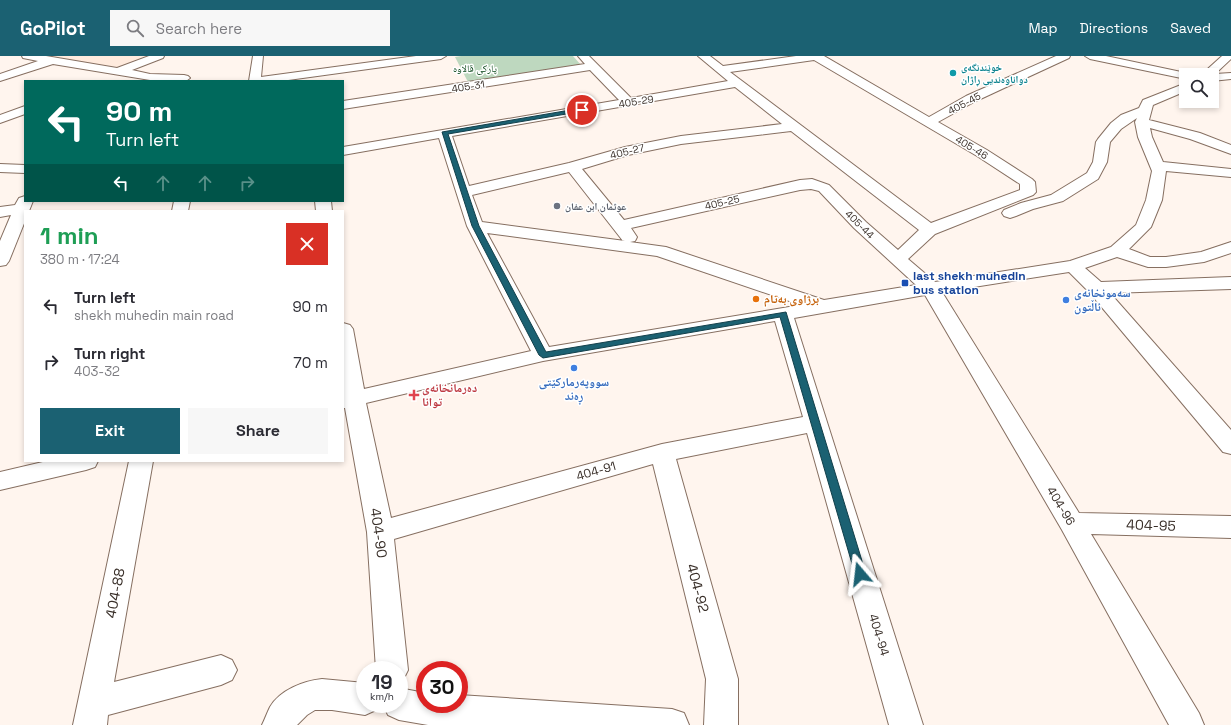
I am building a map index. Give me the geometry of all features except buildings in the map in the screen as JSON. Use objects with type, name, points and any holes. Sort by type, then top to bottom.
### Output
[{"type":"street","points":[[27,56],[150,77],[182,79]]},
{"type":"street","points":[[105,80],[160,56]]},
{"type":"street","points":[[255,80],[258,56]]},
{"type":"street","points":[[583,56],[628,102]]},
{"type":"street","points":[[703,56],[929,230],[967,230],[1027,206],[1057,198],[1092,176],[1100,162],[1103,142],[1116,126],[1126,118],[1143,116],[1231,150]]},
{"type":"street","name":"405-46","points":[[816,56],[930,122],[1028,182],[1028,192],[929,230]]},
{"type":"street","points":[[720,70],[819,56]]},
{"type":"street","name":"405-45","points":[[930,122],[970,99],[1065,56]]},
{"type":"street","points":[[1090,56],[1179,75]]},
{"type":"street","points":[[1215,68],[1228,56]]},
{"type":"street","points":[[260,80],[358,61],[444,58]]},
{"type":"street","points":[[0,78],[52,60]]},
{"type":"street","name":"405-31","points":[[344,105],[593,66]]},
{"type":"street","points":[[454,75],[460,87]]},
{"type":"street","points":[[1219,77],[1231,76]]},
{"type":"street","points":[[1219,83],[1231,82]]},
{"type":"street","name":"405-29","points":[[344,151],[444,132],[739,83]]},
{"type":"street","points":[[349,399],[543,355],[822,306],[1073,266],[1117,251],[1143,227],[1154,200],[1159,171],[1145,137],[1143,116],[1148,104],[1179,90]]},
{"type":"street","points":[[0,119],[24,110]]},
{"type":"street","name":"405-27","points":[[464,192],[573,167],[625,151],[681,140],[794,127]]},
{"type":"street","points":[[1195,136],[1214,130],[1219,131]]},
{"type":"street","points":[[444,132],[475,226],[543,355]]},
{"type":"street","points":[[1156,166],[1231,173]]},
{"type":"street","points":[[0,168],[22,167]]},
{"type":"street","points":[[573,167],[637,247]]},
{"type":"street","name":"405-25","points":[[620,226],[800,185],[812,184],[824,188]]},
{"type":"street","name":"405-44","points":[[824,188],[860,225],[931,289]]},
{"type":"street","points":[[0,212],[23,205]]},
{"type":"street","points":[[0,262],[23,205]]},
{"type":"street","points":[[475,226],[660,250],[822,306]]},
{"type":"street","points":[[898,259],[929,230]]},
{"type":"street","points":[[1117,251],[1148,262],[1166,262],[1204,257],[1231,247]]},
{"type":"street","points":[[1073,266],[1096,288],[1231,446]]},
{"type":"street","points":[[1096,288],[1231,283]]},
{"type":"street","name":"404-96","points":[[931,289],[1071,523],[1187,725]]},
{"type":"street","name":"404-94","points":[[783,314],[906,725]]},
{"type":"street","name":"404-90","points":[[344,341],[349,399],[380,532],[391,661]]},
{"type":"street","name":"404-91","points":[[380,532],[662,453],[816,423]]},
{"type":"street","name":"404-92","points":[[662,453],[722,679],[721,725]]},
{"type":"street","points":[[0,481],[82,462]]},
{"type":"street","name":"404-88","points":[[92,714],[141,462]]},
{"type":"street","name":"404-95","points":[[1071,523],[1231,527]]},
{"type":"street","points":[[92,714],[221,670]]},
{"type":"street","points":[[286,715],[308,697],[322,694],[356,698]]},
{"type":"street","points":[[414,706],[455,725]]},
{"type":"street","points":[[414,706],[672,725]]},
{"type":"shaded area","points":[[47,56],[153,56],[122,68]]},
{"type":"green space","name":"پارکی قالاوە","points":[[573,56],[581,65],[468,82],[455,57]]},
{"type":"place","name":"خوێندنگەی دواناوەندیی ڕاژان","points":[[953,73]]},
{"type":"place","name":"عوثمان ابن عفان","points":[[557,206]]},
{"type":"place","name":"last shekh muhedin bus station","points":[[905,283]]},
{"type":"place","name":"برژاوی بەتام","points":[[756,299]]},
{"type":"place","name":"سەمونخانەی ئاڵتون","points":[[1066,300]]},
{"type":"place","name":"سووپەرمارکێتی ڕەند","points":[[574,368]]},
{"type":"place","name":"دەرمانخانەی توانا","points":[[414,395]]},
{"type":"route","points":[[582,110],[444,132],[475,226],[543,355],[783,314],[860,574]]}]
